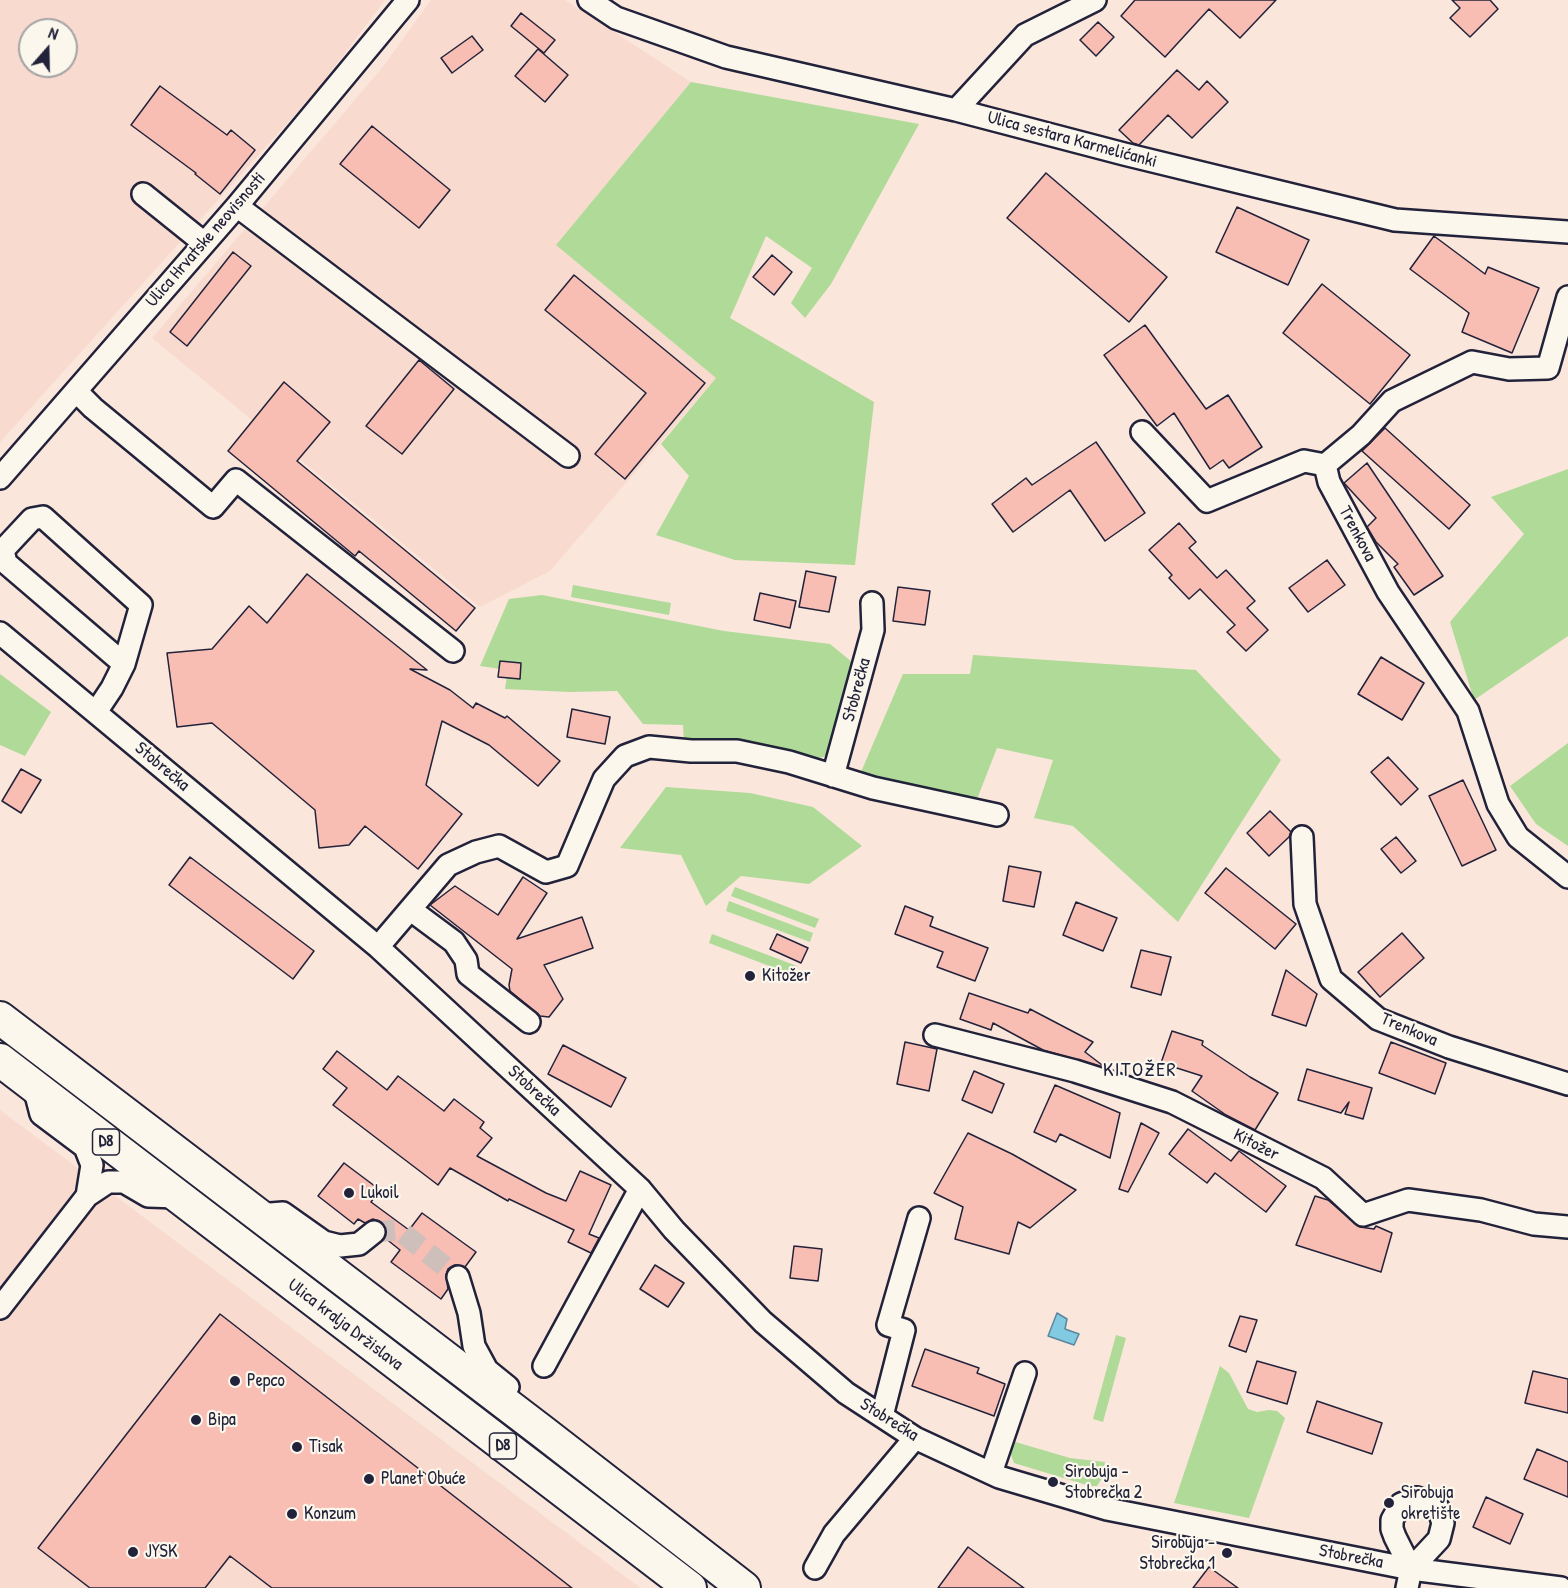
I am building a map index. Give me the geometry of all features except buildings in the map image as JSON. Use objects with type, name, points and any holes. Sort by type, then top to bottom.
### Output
[{"type":"highway","name":"Ulica kralja Držislava","points":[[0,1018],[744,1588]]},
{"type":"highway","name":"Ulica kralja Držislava","points":[[0,1060],[663,1576],[690,1588]]},
{"type":"street","name":"Ulica Hrvatske neovisnosti","points":[[0,478],[237,206],[408,0]]},
{"type":"street","name":"Ulica sestara Karmelićanki","points":[[588,0],[616,18],[726,57],[956,110],[1124,154],[1395,220],[1568,232]]},
{"type":"street","points":[[956,110],[1025,35],[1095,0]]},
{"type":"street","points":[[143,194],[204,243]]},
{"type":"street","points":[[237,206],[568,456]]},
{"type":"street","points":[[1142,432],[1207,501],[1304,461],[1325,465],[1361,435],[1392,401],[1472,362],[1509,369],[1548,368],[1568,297]]},
{"type":"street","points":[[76,391],[93,408],[213,507],[236,480],[453,651]]},
{"type":"street","name":"Trenkova","points":[[1325,465],[1329,482],[1388,592],[1467,711],[1498,804],[1518,837],[1568,877]]},
{"type":"street","points":[[96,712],[124,664],[141,605],[43,517],[32,519],[3,550],[6,563],[124,664]]},
{"type":"street","name":"Stobrečka","points":[[833,776],[873,630],[872,603]]},
{"type":"street","name":"Stobrečka","points":[[0,633],[378,947],[640,1189],[674,1230],[763,1322],[846,1393],[915,1438],[991,1473],[1107,1509],[1409,1578],[1561,1588]]},
{"type":"street","points":[[378,947],[448,866],[476,852],[499,846],[546,872],[567,866],[604,779],[625,756],[650,747],[691,751],[737,751],[789,762],[873,788],[997,815]]},
{"type":"street","name":"Trenkova","points":[[1302,837],[1305,904],[1331,979],[1378,1019],[1449,1047],[1568,1084]]},
{"type":"street","points":[[411,910],[454,942],[466,960],[468,974],[529,1022]]},
{"type":"street","name":"Kitožer","points":[[936,1035],[1075,1071],[1172,1102],[1323,1178],[1363,1215],[1408,1200],[1481,1210],[1534,1224],[1568,1227]]},
{"type":"street","points":[[34,1087],[41,1114],[85,1147],[92,1165],[87,1196]]},
{"type":"street","points":[[0,1308],[87,1196],[108,1182],[124,1182],[148,1196],[178,1197]]},
{"type":"street","points":[[544,1366],[640,1189]]},
{"type":"street","points":[[258,1215],[284,1213],[324,1242],[340,1246],[359,1244],[374,1232]]},
{"type":"street","points":[[882,1416],[904,1330],[888,1325],[919,1218]]},
{"type":"street","points":[[458,1277],[469,1313],[474,1346],[487,1370],[537,1410],[543,1432]]},
{"type":"street","points":[[991,1473],[1025,1373]]},
{"type":"street","points":[[815,1568],[834,1534],[915,1438]]},
{"type":"shaded area","points":[[0,0],[385,0],[317,90],[0,442]]},
{"type":"shaded area","points":[[431,0],[565,0],[691,82],[556,245],[716,378],[550,571],[480,607],[152,338],[382,68]]},
{"type":"shaded area","points":[[0,1110],[639,1587],[0,1588]]},
{"type":"green space","points":[[691,82],[919,124],[831,284],[805,318],[791,303],[812,268],[766,236],[730,318],[874,402],[855,565],[735,560],[656,535],[689,476],[661,444],[716,378],[556,245]]},
{"type":"green space","points":[[1568,469],[1568,636],[1474,700],[1450,622],[1524,534],[1491,497]]},
{"type":"green space","points":[[573,585],[671,603],[669,615],[571,597]]},
{"type":"green space","points":[[542,595],[724,631],[830,644],[858,667],[831,754],[814,760],[684,745],[683,725],[643,724],[617,691],[570,692],[505,689],[508,670],[480,666],[509,599]]},
{"type":"green space","points":[[973,655],[1196,670],[1281,760],[1178,922],[1073,826],[1034,818],[1053,760],[997,748],[977,799],[861,772],[903,674],[970,674]]},
{"type":"green space","points":[[0,674],[51,712],[25,756],[0,745]]},
{"type":"green space","points":[[1568,743],[1568,846],[1536,824],[1510,786]]},
{"type":"green space","points":[[666,787],[750,793],[813,807],[862,846],[809,884],[741,876],[706,906],[681,855],[620,848]]},
{"type":"green space","points":[[735,887],[819,919],[815,928],[731,896]]},
{"type":"green space","points":[[729,901],[813,933],[810,942],[726,911]]},
{"type":"green space","points":[[712,934],[797,966],[793,975],[709,943]]},
{"type":"green space","points":[[1116,1335],[1126,1338],[1103,1422],[1093,1419]]},
{"type":"green space","points":[[1220,1366],[1229,1373],[1248,1409],[1257,1412],[1277,1411],[1285,1418],[1249,1518],[1174,1503]]},
{"type":"green space","points":[[1012,1441],[1070,1458],[1105,1462],[1102,1478],[1097,1486],[1090,1486],[1014,1463],[1011,1455]]},
{"type":"water","points":[[1057,1313],[1067,1319],[1065,1329],[1079,1334],[1074,1345],[1048,1336]]},
{"type":"tunnel","points":[[374,1232],[399,1230],[458,1277]]},
{"type":"place","name":"Kitožer","points":[[750,976]]},
{"type":"place","name":"Lukoil","points":[[349,1193]]},
{"type":"place","name":"Pepco","points":[[235,1381]]},
{"type":"place","name":"Bipa","points":[[196,1420]]},
{"type":"place","name":"Tisak","points":[[297,1447]]},
{"type":"place","name":"Planet Obuće","points":[[369,1479]]},
{"type":"place","name":"Sirobuja - Stobrečka 2","points":[[1053,1482]]},
{"type":"place","name":"Sirobuja okretište","points":[[1389,1503]]},
{"type":"place","name":"Konzum","points":[[292,1514]]},
{"type":"place","name":"JYSK","points":[[133,1552]]},
{"type":"place","name":"Sirobuja - Stobrečka 1","points":[[1227,1553]]},
{"type":"district","name":"KITOŽER","points":[[1140,1071]]}]
